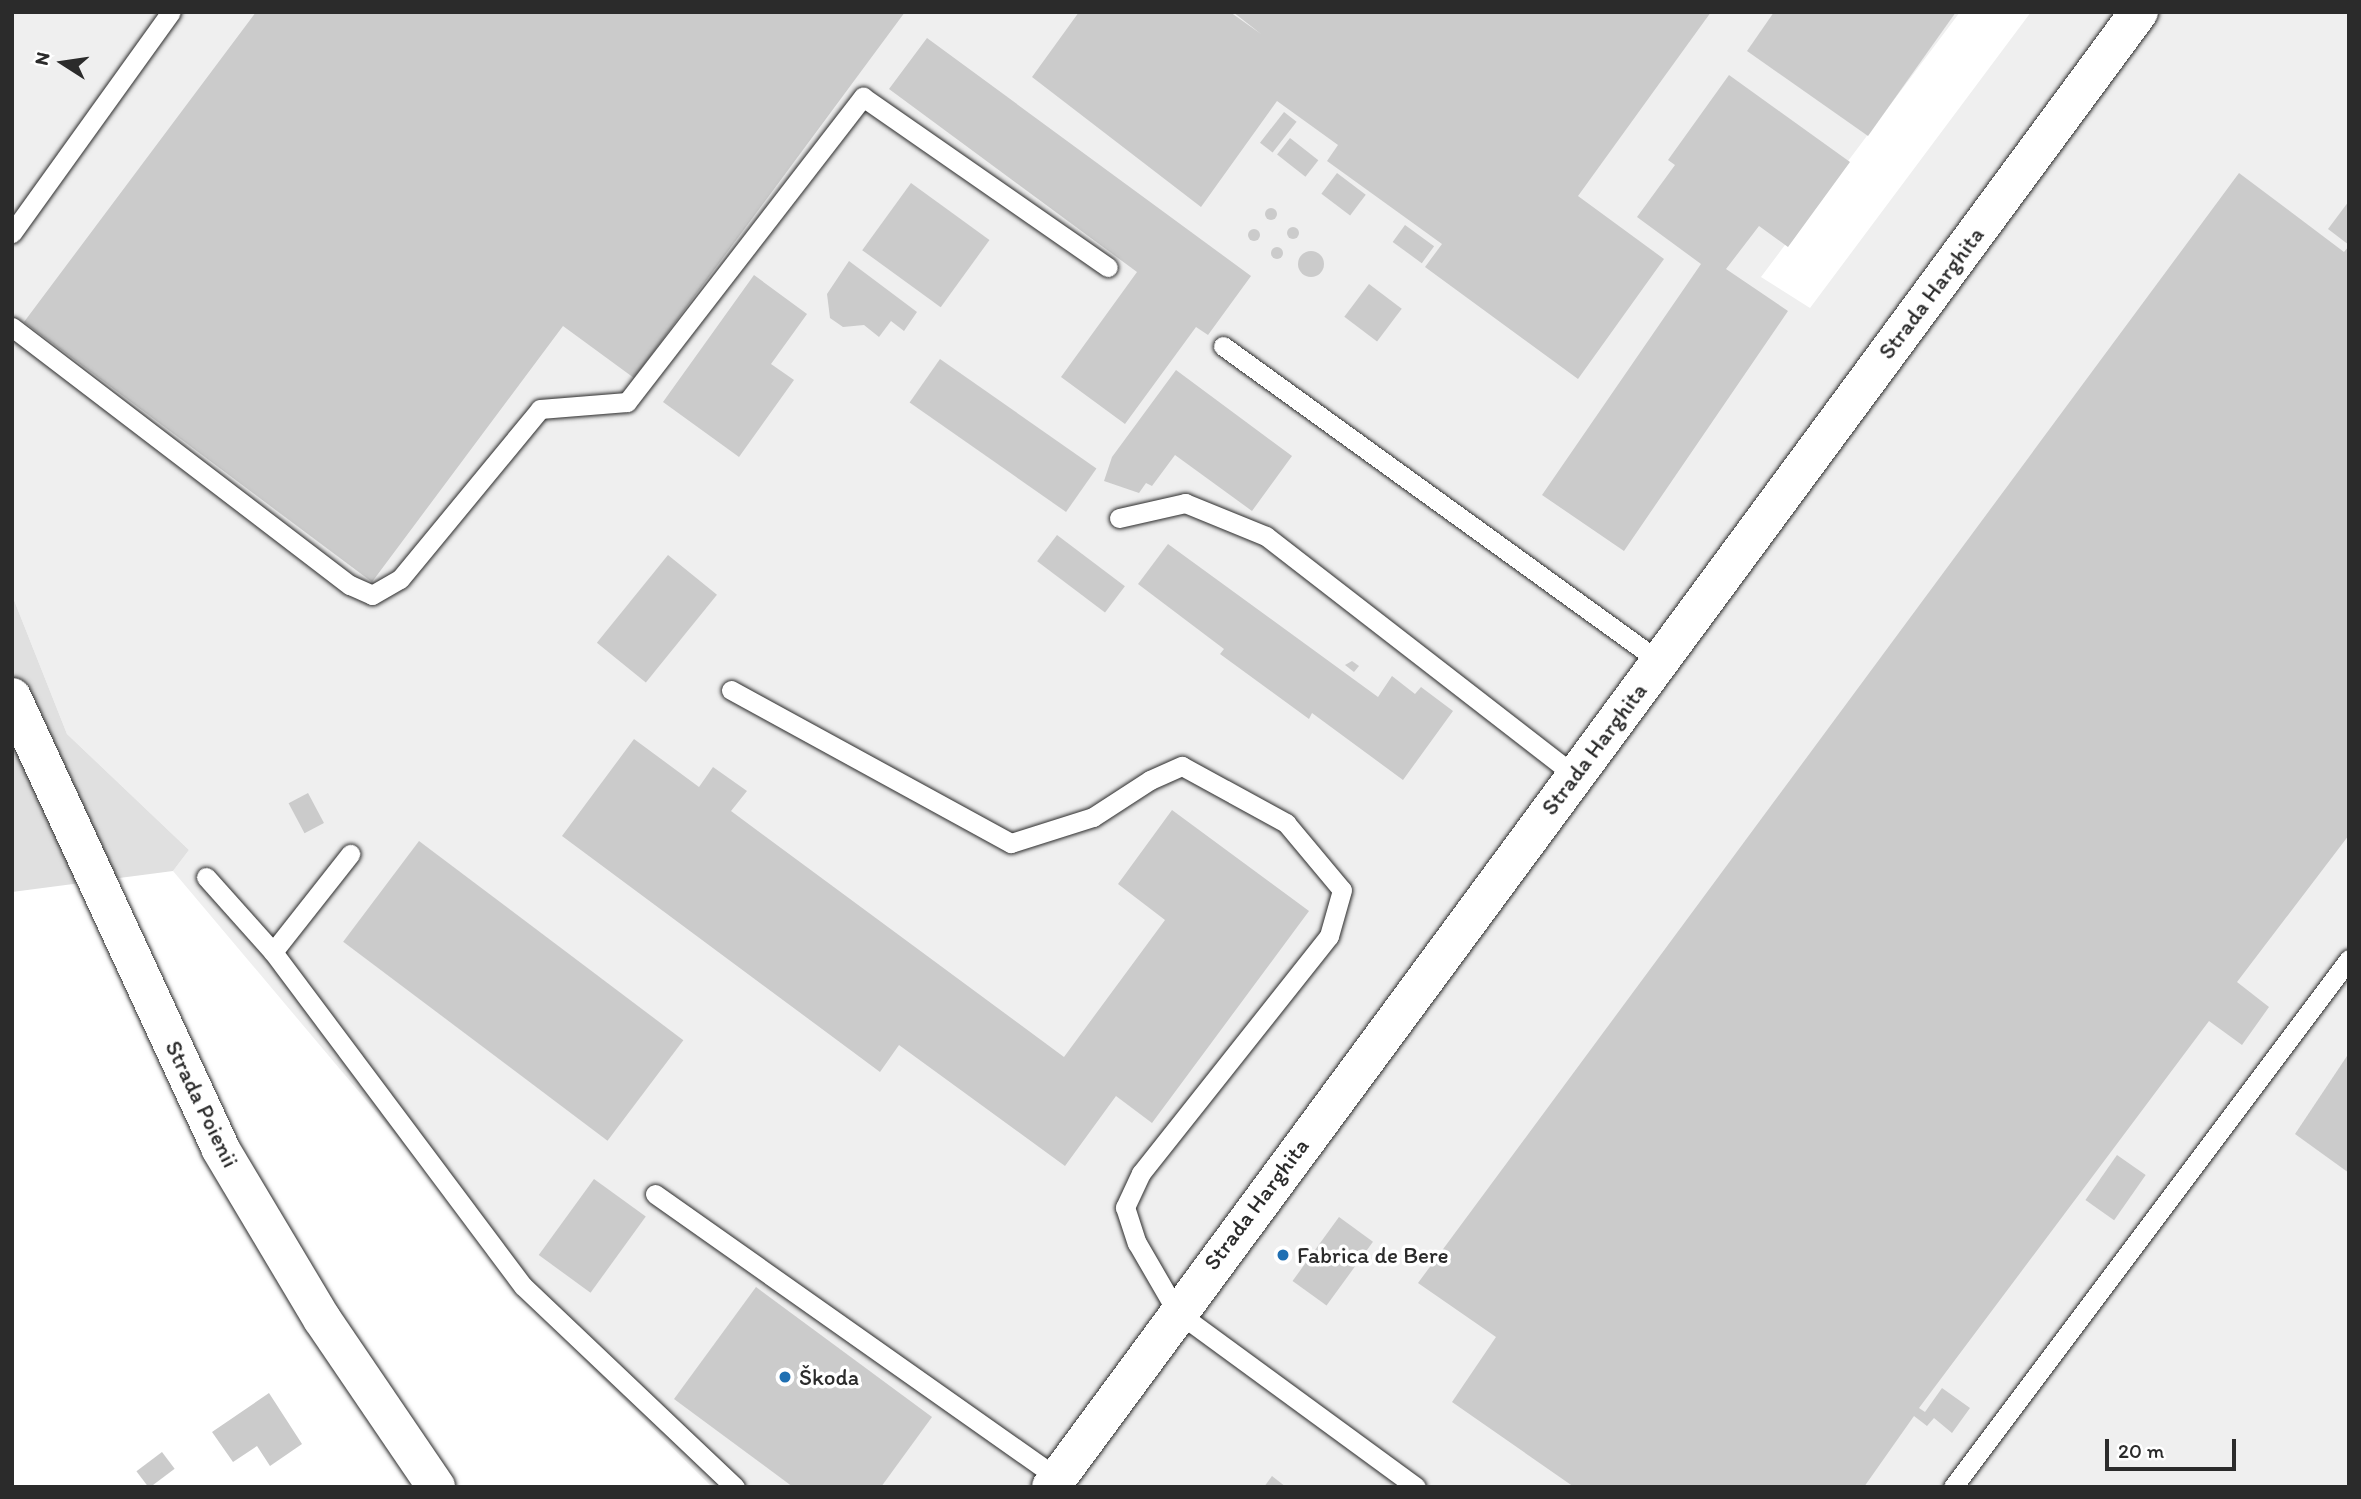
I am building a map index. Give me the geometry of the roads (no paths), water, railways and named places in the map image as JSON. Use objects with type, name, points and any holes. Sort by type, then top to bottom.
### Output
[{"type":"main road","name":"Strada Harghita","points":[[1054,1482],[2139,12]]},
{"type":"main road","name":"Strada Poienii","points":[[12,698],[220,1147],[322,1319],[436,1487]]},
{"type":"lane","points":[[12,233],[171,12]]},
{"type":"lane","points":[[12,327],[350,585],[372,595],[400,579],[540,409],[627,402],[863,97],[1108,267]]},
{"type":"lane","points":[[1223,346],[1658,661]]},
{"type":"lane","points":[[1119,518],[1185,503],[1266,536],[1574,775]]},
{"type":"lane","points":[[731,690],[1011,843],[1093,817],[1150,780],[1182,766],[1286,823],[1342,890],[1329,936],[1141,1172],[1125,1207],[1137,1243],[1177,1312],[1416,1487]]},
{"type":"lane","points":[[273,952],[351,854]]},
{"type":"lane","points":[[206,877],[273,952],[523,1286],[735,1487]]},
{"type":"lane","points":[[1953,1487],[2349,959]]},
{"type":"lane","points":[[655,1194],[1054,1482]]},
{"type":"place","name":"Fabrica de Bere","points":[[1283,1255]]},
{"type":"place","name":"Škoda","points":[[785,1377]]}]
